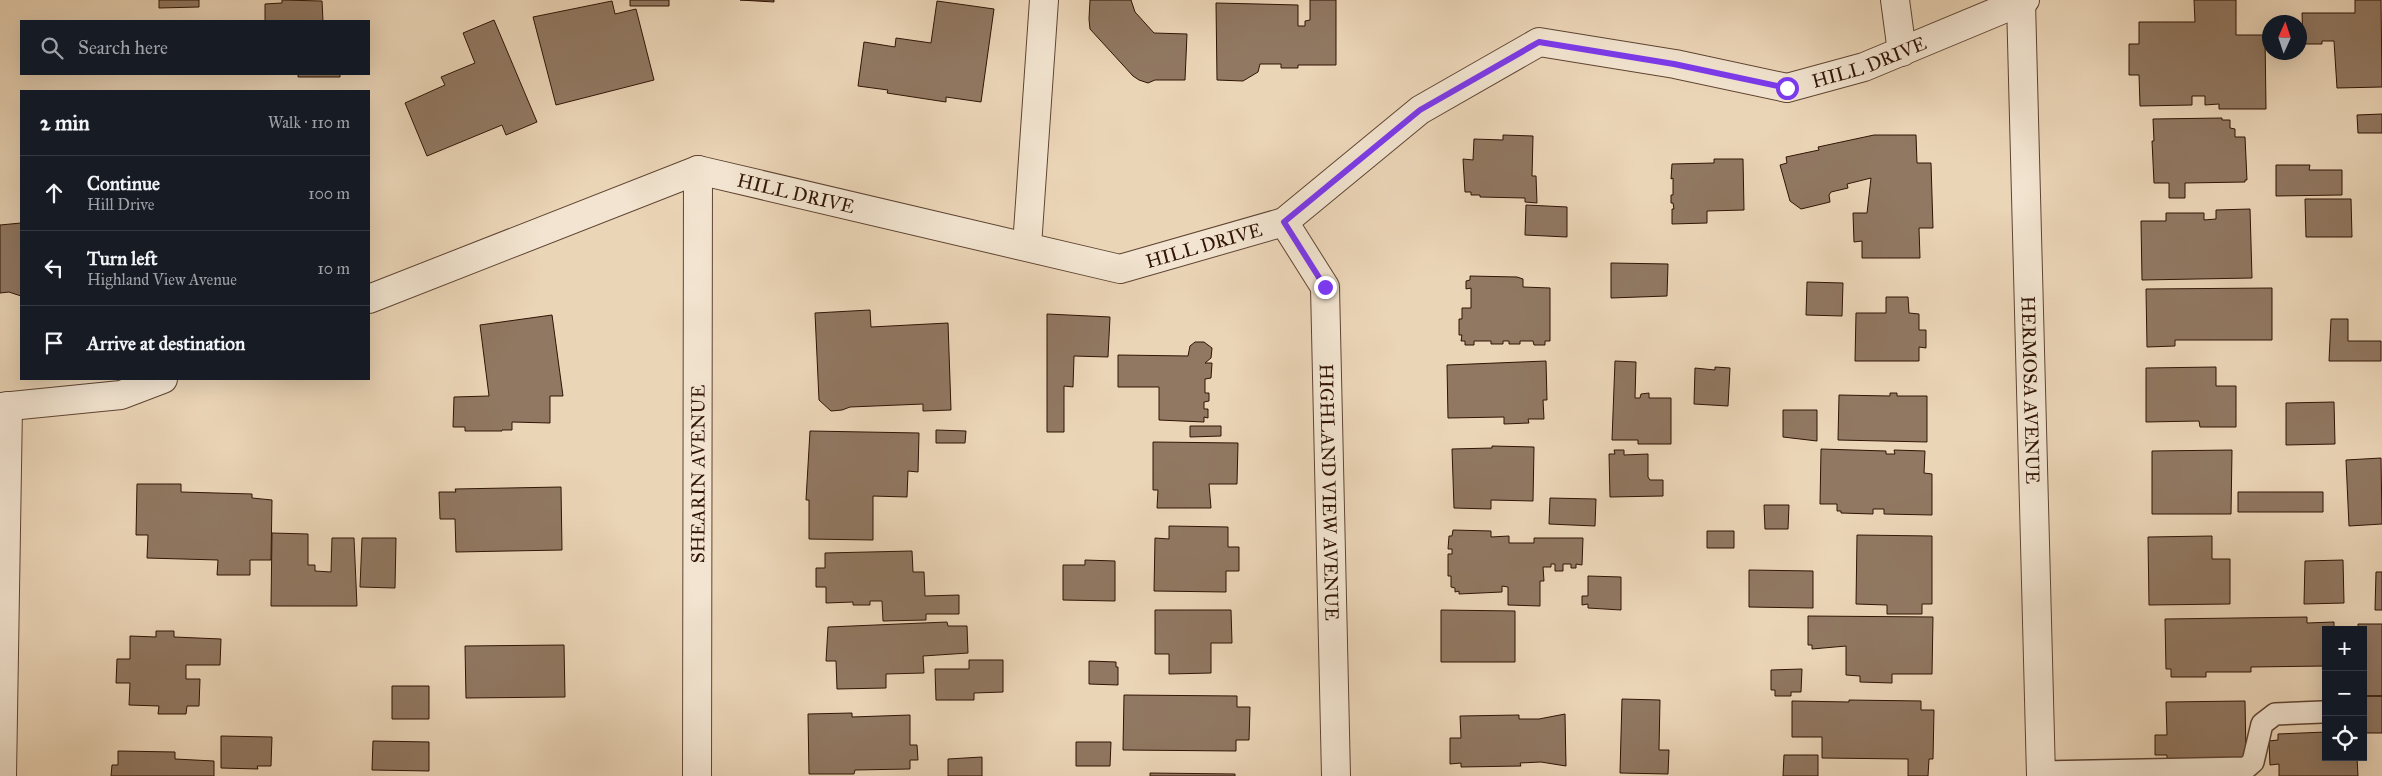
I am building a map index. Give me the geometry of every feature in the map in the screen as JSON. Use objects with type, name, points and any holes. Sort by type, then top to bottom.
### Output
[{"type":"street","points":[[1027,246],[1044,0]]},
{"type":"street","points":[[1895,0],[1902,52]]},
{"type":"street","name":"HILL DRIVE","points":[[698,170],[1120,269],[1284,222],[1420,110],[1539,42],[1674,64],[1787,88],[1864,68],[2023,1]]},
{"type":"street","name":"HERMOSA AVENUE","points":[[2023,1],[2041,774]]},
{"type":"street","points":[[370,299],[698,170]]},
{"type":"street","name":"SHEARIN AVENUE","points":[[697,776],[698,170]]},
{"type":"street","name":"HIGHLAND VIEW AVENUE","points":[[1284,222],[1325,287],[1336,776]]},
{"type":"street","points":[[2,776],[4,407],[121,395],[161,380]]},
{"type":"lane","points":[[2041,774],[2246,768],[2253,762],[2262,724],[2275,714],[2322,712]]},
{"type":"building","points":[[159,0],[199,0],[199,7],[159,8]]},
{"type":"building","points":[[282,0],[322,1],[323,20],[265,20],[265,4],[282,3]]},
{"type":"building","points":[[630,0],[669,0],[669,6],[630,6]]},
{"type":"building","points":[[740,0],[774,0],[774,2]]},
{"type":"building","points":[[1090,0],[1131,0],[1135,12],[1154,33],[1187,34],[1185,80],[1155,80],[1148,83],[1133,76],[1090,29]]},
{"type":"building","points":[[1310,0],[1336,0],[1336,65],[1298,65],[1298,68],[1281,68],[1281,64],[1260,64],[1258,72],[1243,81],[1217,80],[1216,3],[1298,5],[1298,26],[1305,26],[1305,21],[1310,20]]},
{"type":"building","points":[[2194,0],[2236,0],[2236,35],[2262,35],[2262,60],[2265,60],[2266,109],[2219,109],[2219,104],[2205,105],[2205,96],[2192,96],[2192,105],[2140,106],[2139,75],[2129,75],[2129,44],[2139,44],[2139,22],[2195,22]]},
{"type":"building","points":[[2355,0],[2381,0],[2382,87],[2337,88],[2334,41],[2322,41],[2322,44],[2307,44],[2307,15],[2302,15],[2302,13],[2355,13]]},
{"type":"building","points":[[612,1],[615,14],[636,9],[654,80],[556,105],[533,17]]},
{"type":"building","points":[[937,1],[994,9],[981,102],[946,97],[946,102],[887,93],[888,90],[858,86],[864,42],[895,47],[896,38],[931,43]]},
{"type":"building","points":[[494,20],[537,122],[506,135],[502,125],[427,156],[405,103],[445,85],[441,77],[475,63],[463,33]]},
{"type":"building","points":[[298,75],[340,75],[340,77],[298,77]]},
{"type":"building","points":[[2382,114],[2382,133],[2358,133],[2357,115]]},
{"type":"building","points":[[2222,118],[2222,120],[2230,120],[2230,128],[2235,129],[2235,137],[2245,137],[2247,180],[2245,182],[2185,183],[2185,198],[2169,198],[2169,183],[2154,183],[2153,119]]},
{"type":"building","points":[[1503,135],[1533,136],[1532,176],[1536,176],[1537,203],[1525,202],[1525,198],[1480,197],[1480,195],[1471,195],[1471,192],[1465,192],[1463,159],[1473,160],[1474,139],[1503,140]]},
{"type":"building","points":[[1874,135],[1916,135],[1917,163],[1931,163],[1933,228],[1919,228],[1920,258],[1862,258],[1862,241],[1854,242],[1853,213],[1867,213],[1871,178],[1847,184],[1848,188],[1831,192],[1829,195],[1830,202],[1801,209],[1790,201],[1780,165],[1787,163],[1786,157],[1819,150],[1818,147]]},
{"type":"building","points":[[1714,159],[1743,159],[1744,210],[1707,211],[1707,223],[1672,224],[1672,209],[1674,209],[1673,203],[1671,203],[1671,195],[1673,195],[1672,164],[1714,163]]},
{"type":"building","points":[[2276,165],[2310,165],[2309,170],[2342,170],[2342,195],[2276,196]]},
{"type":"building","points":[[2305,199],[2351,199],[2352,237],[2306,237]]},
{"type":"building","points":[[1526,205],[1567,207],[1567,237],[1525,235]]},
{"type":"building","points":[[2250,209],[2252,278],[2142,280],[2141,221],[2166,221],[2166,213],[2204,213],[2204,220],[2216,219],[2216,210]]},
{"type":"building","points":[[20,223],[20,296],[9,292],[0,293],[0,225]]},
{"type":"building","points":[[1611,263],[1668,264],[1667,296],[1611,298]]},
{"type":"building","points":[[1470,276],[1517,277],[1523,279],[1523,287],[1550,288],[1550,341],[1545,341],[1545,345],[1534,345],[1533,341],[1520,341],[1520,344],[1509,344],[1509,341],[1503,341],[1503,344],[1491,344],[1491,341],[1474,341],[1474,345],[1465,345],[1465,341],[1461,341],[1462,335],[1459,335],[1459,319],[1462,319],[1462,308],[1471,308],[1471,288],[1466,289],[1466,281],[1470,280]]},
{"type":"building","points":[[1807,282],[1843,283],[1842,316],[1806,315]]},
{"type":"building","points":[[2272,288],[2272,340],[2175,340],[2175,346],[2147,347],[2146,289]]},
{"type":"building","points":[[1886,297],[1908,297],[1909,313],[1919,314],[1919,330],[1926,330],[1926,348],[1919,347],[1919,361],[1855,361],[1856,313],[1886,313]]},
{"type":"building","points":[[870,310],[871,327],[948,323],[951,410],[923,411],[923,404],[850,407],[831,411],[819,400],[815,313]]},
{"type":"building","points":[[1047,314],[1110,317],[1108,357],[1074,356],[1073,387],[1064,386],[1064,432],[1047,432]]},
{"type":"building","points":[[552,315],[563,396],[550,396],[550,423],[512,422],[512,430],[502,431],[465,431],[465,427],[453,427],[454,397],[489,396],[480,325]]},
{"type":"building","points":[[2331,319],[2348,319],[2348,341],[2381,341],[2381,361],[2329,361]]},
{"type":"building","points":[[1195,342],[1204,342],[1212,348],[1211,358],[1205,363],[1212,363],[1211,378],[1205,379],[1205,393],[1209,393],[1209,401],[1204,402],[1204,409],[1208,409],[1208,418],[1204,417],[1204,422],[1159,420],[1159,387],[1118,387],[1118,355],[1188,356],[1190,346]]},
{"type":"building","points":[[1546,361],[1547,400],[1543,400],[1544,419],[1528,419],[1529,423],[1504,424],[1504,417],[1448,418],[1447,365]]},
{"type":"building","points":[[1615,361],[1636,362],[1635,398],[1640,398],[1641,394],[1649,393],[1649,398],[1671,398],[1671,444],[1638,444],[1638,440],[1612,440]]},
{"type":"building","points":[[1715,367],[1730,368],[1728,406],[1694,404],[1695,368],[1715,370]]},
{"type":"building","points":[[2216,367],[2216,386],[2236,386],[2236,427],[2200,427],[2199,421],[2146,422],[2146,368]]},
{"type":"building","points":[[1890,393],[1897,393],[1897,396],[1927,396],[1927,442],[1838,440],[1839,395],[1890,396]]},
{"type":"building","points":[[2334,402],[2335,444],[2286,445],[2286,403]]},
{"type":"building","points":[[1783,410],[1817,410],[1817,441],[1783,437]]},
{"type":"building","points":[[1190,426],[1221,426],[1221,436],[1190,437]]},
{"type":"building","points":[[936,430],[966,431],[965,443],[936,443]]},
{"type":"building","points":[[810,431],[919,433],[918,472],[908,471],[907,497],[873,496],[873,540],[809,539],[809,500],[806,500]]},
{"type":"building","points":[[1153,442],[1238,443],[1237,484],[1209,484],[1211,508],[1157,508],[1158,490],[1153,490]]},
{"type":"building","points":[[1492,446],[1534,447],[1533,501],[1491,500],[1491,509],[1454,508],[1452,449],[1492,448]]},
{"type":"building","points":[[1821,449],[1886,451],[1886,454],[1895,454],[1894,450],[1925,451],[1924,473],[1932,474],[1932,515],[1884,514],[1884,509],[1873,509],[1873,514],[1841,513],[1841,511],[1837,511],[1837,504],[1820,504]]},
{"type":"building","points":[[1614,450],[1624,450],[1624,455],[1648,454],[1648,477],[1650,480],[1663,480],[1663,496],[1610,497],[1609,454],[1615,454]]},
{"type":"building","points":[[2232,450],[2231,514],[2152,514],[2152,451]]},
{"type":"building","points":[[2381,458],[2382,524],[2349,526],[2346,460]]},
{"type":"building","points":[[137,484],[181,484],[181,492],[252,494],[252,498],[272,500],[271,560],[250,560],[250,575],[217,575],[218,560],[147,558],[148,535],[136,535]]},
{"type":"building","points":[[561,487],[562,550],[456,552],[455,519],[440,519],[439,492],[456,492],[455,489]]},
{"type":"building","points":[[2238,492],[2323,492],[2323,512],[2238,512]]},
{"type":"building","points":[[1550,498],[1596,499],[1595,526],[1549,524]]},
{"type":"building","points":[[1764,505],[1789,505],[1788,529],[1765,529]]},
{"type":"building","points":[[1169,526],[1228,527],[1228,547],[1239,547],[1239,571],[1226,571],[1226,592],[1154,591],[1155,538],[1169,539]]},
{"type":"building","points":[[1453,530],[1491,531],[1491,537],[1509,536],[1509,543],[1534,543],[1534,538],[1583,538],[1582,565],[1576,564],[1576,568],[1571,568],[1571,564],[1563,564],[1563,571],[1555,571],[1555,564],[1551,564],[1551,567],[1543,567],[1544,581],[1540,581],[1540,606],[1508,605],[1508,587],[1502,586],[1502,592],[1459,594],[1459,591],[1455,592],[1455,588],[1451,587],[1451,576],[1448,576],[1448,554],[1452,554],[1452,549],[1448,549],[1449,536],[1452,536]]},
{"type":"building","points":[[1707,531],[1734,531],[1734,548],[1707,548]]},
{"type":"building","points":[[272,533],[308,534],[308,565],[315,565],[315,571],[331,572],[332,538],[354,538],[357,606],[271,606]]},
{"type":"building","points":[[1857,535],[1932,536],[1932,604],[1922,604],[1922,614],[1887,614],[1887,605],[1856,604]]},
{"type":"building","points":[[2212,536],[2212,559],[2230,559],[2230,604],[2149,605],[2148,537]]},
{"type":"building","points":[[362,538],[396,538],[395,588],[360,587]]},
{"type":"building","points":[[912,551],[913,572],[924,572],[925,596],[959,595],[959,614],[926,614],[926,620],[883,621],[882,601],[870,601],[870,605],[853,605],[853,602],[826,603],[826,587],[816,587],[816,568],[825,568],[825,553]]},
{"type":"building","points":[[1085,560],[1115,561],[1115,601],[1063,600],[1063,565],[1085,565]]},
{"type":"building","points":[[2343,560],[2344,603],[2304,604],[2305,561]]},
{"type":"building","points":[[1749,570],[1813,571],[1813,608],[1749,607]]},
{"type":"building","points":[[2376,572],[2382,572],[2382,610],[2375,610]]},
{"type":"building","points":[[1588,576],[1621,577],[1621,610],[1588,608],[1588,604],[1582,605],[1582,596],[1588,596]]},
{"type":"building","points":[[1155,610],[1231,610],[1232,643],[1211,643],[1211,673],[1169,674],[1169,654],[1155,654]]},
{"type":"building","points":[[1441,610],[1515,611],[1515,662],[1441,662]]},
{"type":"building","points":[[1808,616],[1933,617],[1932,674],[1892,674],[1892,683],[1860,682],[1860,676],[1846,675],[1846,646],[1812,649],[1812,645],[1808,645]]},
{"type":"building","points":[[2307,617],[2307,623],[2334,622],[2334,626],[2322,626],[2322,666],[2251,667],[2251,672],[2206,672],[2206,677],[2171,677],[2171,669],[2166,669],[2165,619]]},
{"type":"building","points":[[947,622],[948,626],[967,626],[968,653],[923,656],[924,673],[886,674],[886,688],[837,689],[836,661],[826,661],[828,627]]},
{"type":"building","points":[[2358,624],[2382,624],[2382,696],[2367,696],[2367,626],[2358,626]]},
{"type":"building","points":[[156,631],[174,631],[174,637],[221,639],[220,665],[186,665],[186,679],[200,679],[199,706],[187,706],[186,714],[158,714],[159,706],[129,705],[130,683],[116,683],[117,659],[130,659],[130,636],[156,637]]},
{"type":"building","points":[[564,645],[565,697],[466,698],[465,646]]},
{"type":"building","points":[[969,660],[1003,660],[1003,692],[974,693],[974,700],[936,700],[935,669],[969,669]]},
{"type":"building","points":[[1089,661],[1116,662],[1116,667],[1118,667],[1118,685],[1089,684]]},
{"type":"building","points":[[1802,669],[1801,692],[1791,692],[1791,696],[1775,696],[1775,690],[1771,690],[1771,670]]},
{"type":"building","points":[[392,686],[429,686],[429,719],[392,719]]},
{"type":"building","points":[[1124,695],[1237,696],[1237,707],[1250,707],[1249,740],[1236,740],[1236,751],[1123,750]]},
{"type":"building","points":[[2367,696],[2382,696],[2382,733],[2367,733]]},
{"type":"building","points":[[1622,699],[1660,700],[1659,750],[1669,750],[1668,774],[1620,773]]},
{"type":"building","points":[[1849,700],[1921,701],[1921,710],[1934,710],[1933,759],[1929,759],[1928,776],[1908,776],[1908,759],[1822,758],[1822,737],[1792,737],[1792,701],[1849,702]]},
{"type":"building","points":[[2245,701],[2246,755],[2234,764],[2167,765],[2167,755],[2155,755],[2155,735],[2167,735],[2166,702]]},
{"type":"building","points":[[852,713],[852,717],[910,715],[910,745],[917,745],[918,760],[910,760],[910,769],[855,770],[854,774],[809,774],[808,714]]},
{"type":"building","points":[[1565,714],[1566,766],[1541,762],[1520,763],[1521,766],[1461,767],[1461,763],[1450,764],[1450,738],[1461,738],[1460,716],[1519,715],[1519,719],[1539,719]]},
{"type":"building","points":[[2322,732],[2322,761],[2357,761],[2358,776],[2279,776],[2279,764],[2270,765],[2269,741],[2278,740],[2278,734]]},
{"type":"building","points":[[221,736],[272,737],[271,766],[257,766],[258,769],[221,768]]},
{"type":"building","points":[[373,741],[429,742],[429,771],[372,770]]},
{"type":"building","points":[[1076,742],[1111,742],[1110,766],[1076,766]]},
{"type":"building","points":[[118,751],[175,752],[175,759],[214,761],[214,776],[111,776],[112,765],[118,765]]},
{"type":"building","points":[[1784,755],[1818,755],[1818,776],[1783,776]]},
{"type":"building","points":[[982,757],[982,776],[948,776],[948,759]]},
{"type":"building","points":[[1150,773],[1235,774],[1235,776],[1150,776]]},
{"type":"route","points":[[1325,287],[1284,222],[1420,110],[1539,42],[1674,64],[1787,88]]}]
